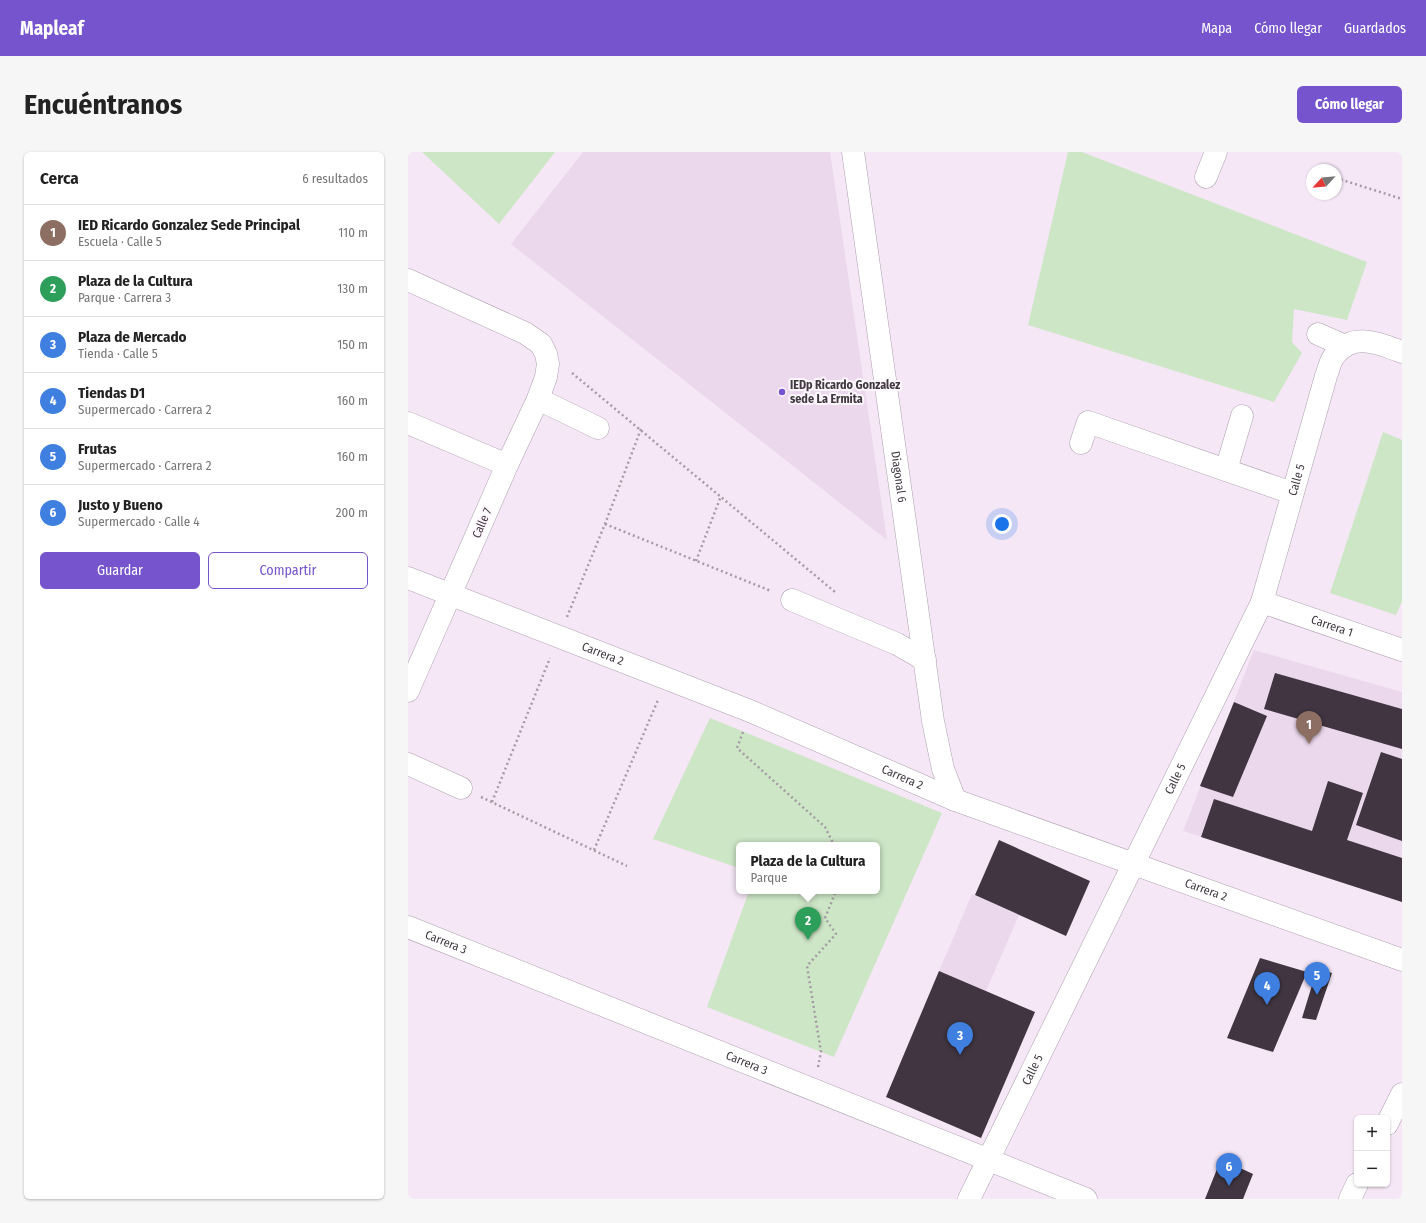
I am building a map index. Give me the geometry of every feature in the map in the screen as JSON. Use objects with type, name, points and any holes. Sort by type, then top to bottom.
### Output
[{"type":"street","name":"Diagonal 6","points":[[853,152],[933,721],[943,769],[955,800]]},
{"type":"street","points":[[1206,177],[1216,152]]},
{"type":"street","name":"Calle 7","points":[[408,280],[525,333],[541,344],[546,354],[548,364],[546,377],[538,399],[507,465],[408,691]]},
{"type":"street","points":[[1318,334],[1345,346],[1363,340],[1379,343],[1402,352]]},
{"type":"street","name":"Calle 5","points":[[969,1199],[1262,602],[1326,376],[1334,356],[1345,346]]},
{"type":"street","points":[[538,399],[598,428]]},
{"type":"street","points":[[1226,470],[1242,416]]},
{"type":"street","points":[[1081,443],[1088,422],[1292,493]]},
{"type":"street","points":[[408,423],[507,465]]},
{"type":"street","name":"Carrera 2","points":[[408,578],[750,711],[955,800],[1402,960]]},
{"type":"street","points":[[792,600],[897,644],[925,660]]},
{"type":"street","name":"Carrera 1","points":[[1262,602],[1402,650]]},
{"type":"street","points":[[408,764],[461,788]]},
{"type":"street","name":"Carrera 3","points":[[408,927],[1086,1199]]},
{"type":"street","points":[[1390,1118],[1402,1094]]},
{"type":"street","points":[[1350,1199],[1356,1187]]},
{"type":"path","points":[[1342,180],[1402,199]]},
{"type":"path","points":[[572,373],[836,593]]},
{"type":"path","points":[[696,561],[721,496]]},
{"type":"path","points":[[605,524],[792,600]]},
{"type":"path","points":[[594,850],[667,679]]},
{"type":"path","points":[[750,711],[737,748],[825,827],[832,842]]},
{"type":"path","points":[[461,788],[627,866]]},
{"type":"path","points":[[816,1091],[821,1052],[807,966],[836,934],[825,918],[835,894]]},
{"type":"shaded area","name":"IEDp Ricardo Gonzalez sede La Ermita","points":[[583,152],[830,152],[887,540],[511,244]]},
{"type":"shaded area","points":[[1254,650],[1402,692],[1402,902],[1183,831]]},
{"type":"shaded area","points":[[972,894],[1019,915],[986,991],[939,971]]},
{"type":"green space","points":[[422,152],[555,152],[499,224]]},
{"type":"green space","points":[[1068,152],[1082,152],[1367,262],[1347,320],[1294,309],[1292,342],[1302,353],[1274,402],[1028,325]]},
{"type":"green space","points":[[1383,432],[1402,440],[1402,601],[1396,615],[1330,593]]},
{"type":"green space","points":[[710,718],[942,813],[834,1057],[707,1007],[748,894],[880,894],[880,842],[736,842],[736,867],[653,839]]},
{"type":"building","points":[[1275,673],[1402,709],[1402,749],[1264,709]]},
{"type":"building","points":[[1234,702],[1267,716],[1233,797],[1200,786]]},
{"type":"building","points":[[1381,752],[1402,759],[1402,841],[1356,825]]},
{"type":"building","points":[[1328,781],[1363,793],[1347,840],[1402,858],[1402,902],[1201,837],[1214,799],[1312,831]]},
{"type":"building","points":[[999,840],[1090,881],[1066,936],[975,895]]},
{"type":"building","points":[[1260,958],[1307,972],[1273,1052],[1227,1038]]},
{"type":"building","points":[[1317,969],[1332,973],[1316,1020],[1302,1018]]},
{"type":"building","points":[[939,971],[1035,1012],[981,1138],[886,1097]]},
{"type":"building","points":[[1221,1159],[1253,1174],[1243,1199],[1205,1199]]},
{"type":"place","name":"IEDp Ricardo Gonzalez sede La Ermita","points":[[782,392]]},
{"type":"place","name":"IED Ricardo Gonzalez Sede Principal","points":[[1309,744]]},
{"type":"place","name":"Plaza de la Cultura","points":[[808,940]]},
{"type":"place","name":"Frutas","points":[[1317,995]]},
{"type":"place","name":"Tiendas D1","points":[[1267,1005]]},
{"type":"place","name":"Plaza de Mercado","points":[[960,1055]]},
{"type":"place","name":"Justo y Bueno","points":[[1229,1186]]}]
